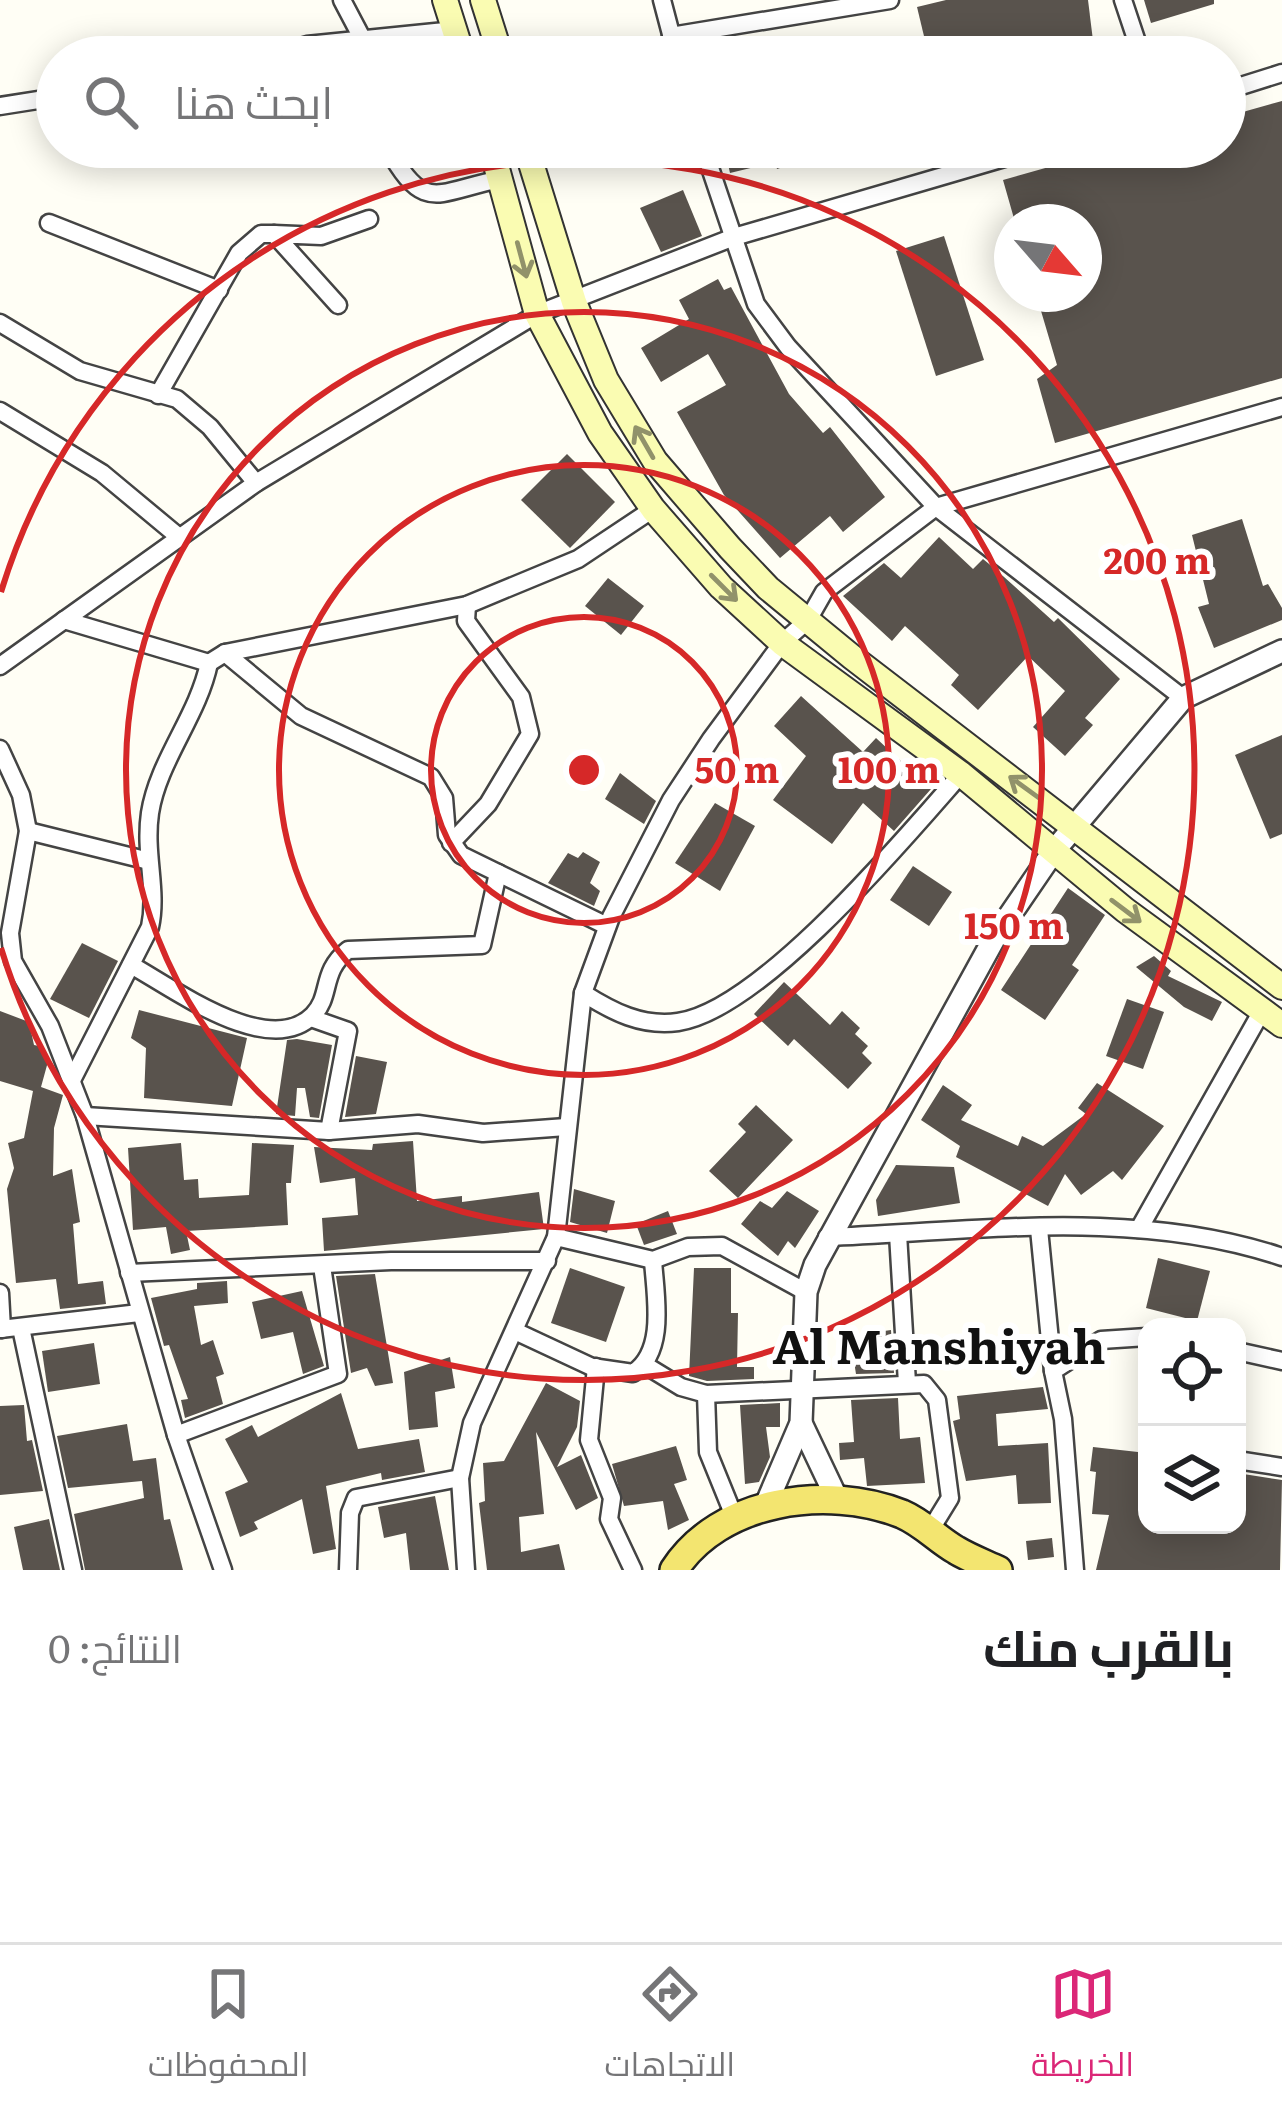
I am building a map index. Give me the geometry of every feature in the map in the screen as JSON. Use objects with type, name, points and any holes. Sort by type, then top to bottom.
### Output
[{"type":"main road","points":[[445,0],[456,36]]},
{"type":"main road","points":[[484,0],[495,36]]},
{"type":"main road","points":[[498,168],[537,314],[599,433],[653,509],[721,587],[782,643],[962,774],[1053,852],[1272,1017]]},
{"type":"main road","points":[[533,168],[574,302],[606,380],[655,460],[768,588],[1076,825],[1165,902],[1282,987]]},
{"type":"main road","points":[[674,1570],[688,1548],[734,1516],[765,1507],[838,1501],[901,1514],[932,1529],[959,1560],[998,1570]]},
{"type":"street","points":[[342,0],[361,36]]},
{"type":"street","points":[[662,0],[671,36],[890,0]]},
{"type":"street","points":[[1123,0],[1135,36]]},
{"type":"street","points":[[388,36],[454,31]]},
{"type":"street","points":[[1246,84],[1282,73]]},
{"type":"street","points":[[0,106],[36,100]]},
{"type":"street","points":[[400,168],[412,189],[428,195],[501,179]]},
{"type":"street","points":[[711,168],[757,304],[788,347],[936,507],[1183,698]]},
{"type":"street","points":[[2,661],[256,483],[537,314],[734,237],[970,168]]},
{"type":"street","points":[[158,394],[250,240],[274,234],[322,236],[369,219]]},
{"type":"street","points":[[49,223],[219,290]]},
{"type":"street","points":[[274,234],[338,304]]},
{"type":"street","points":[[0,322],[80,371],[177,399],[210,427],[256,483]]},
{"type":"street","points":[[466,1570],[460,1478],[472,1423],[556,1237],[583,993],[607,926],[671,800],[782,643],[808,620],[824,592],[936,507],[1282,406]]},
{"type":"street","points":[[0,411],[102,473],[179,537]]},
{"type":"street","points":[[72,1080],[154,909],[145,860],[151,808],[203,693],[209,663],[225,652],[467,605],[578,559],[653,509]]},
{"type":"street","points":[[451,843],[478,817],[530,734],[521,697],[474,638],[466,621],[467,605]]},
{"type":"street","points":[[64,620],[209,663]]},
{"type":"street","points":[[765,1507],[801,1423],[806,1292],[827,1237],[995,937],[1053,852],[1183,698],[1282,651]]},
{"type":"street","points":[[225,652],[317,726],[431,777],[444,798],[451,843],[460,855],[607,926]]},
{"type":"street","points":[[0,749],[21,795],[28,832],[7,967],[50,1026],[85,1116],[176,1435],[223,1570]]},
{"type":"street","points":[[583,993],[645,1023],[711,1013],[743,995],[890,855],[962,774]]},
{"type":"street","points":[[28,832],[145,860]]},
{"type":"street","points":[[130,965],[246,1026],[287,1028],[311,1018],[322,1002],[325,977],[348,950],[482,945],[497,873]]},
{"type":"street","points":[[1139,1228],[1272,1017]]},
{"type":"street","points":[[311,1018],[348,1031],[329,1131]]},
{"type":"street","points":[[85,1116],[329,1131],[418,1124],[483,1133],[566,1127]]},
{"type":"street","points":[[1040,1228],[1053,1371],[1064,1419],[1075,1570]]},
{"type":"street","points":[[827,1237],[1139,1228],[1198,1234],[1282,1258]]},
{"type":"street","points":[[898,1234],[908,1383]]},
{"type":"street","points":[[556,1237],[652,1260],[688,1247],[722,1246],[806,1292]]},
{"type":"street","points":[[517,1332],[596,1367],[634,1373],[645,1365],[655,1336],[652,1260]]},
{"type":"street","points":[[129,1274],[547,1261]]},
{"type":"street","points":[[176,1435],[338,1374],[322,1266]]},
{"type":"street","points":[[0,1294],[73,1570]]},
{"type":"street","points":[[8,1328],[139,1312]]},
{"type":"street","points":[[1053,1371],[1101,1340],[1138,1338]]},
{"type":"street","points":[[1246,1353],[1282,1361]]},
{"type":"street","points":[[645,1365],[681,1387],[706,1394],[924,1384],[937,1400],[950,1498],[932,1529]]},
{"type":"street","points":[[596,1367],[590,1440],[612,1498],[609,1519],[633,1570]]},
{"type":"street","points":[[706,1394],[708,1452],[734,1516]]},
{"type":"street","points":[[801,1423],[838,1501]]},
{"type":"street","points":[[1246,1461],[1282,1467]]},
{"type":"street","points":[[348,1570],[350,1513],[356,1498],[460,1478]]},
{"type":"building","points":[[946,0],[1088,0],[1092,36],[924,36],[917,7]]},
{"type":"building","points":[[1144,0],[1214,0],[1214,4],[1151,23]]},
{"type":"building","points":[[1282,101],[1282,378],[1055,443],[1037,379],[1057,365],[1041,312],[1102,312],[1102,204],[1010,204],[1003,180],[1046,168],[1246,168],[1246,111]]},
{"type":"building","points":[[683,190],[702,236],[661,252],[640,208]]},
{"type":"building","points":[[944,236],[984,360],[936,376],[896,251]]},
{"type":"building","points":[[718,279],[724,290],[731,287],[789,394],[823,433],[830,427],[885,497],[843,532],[830,516],[780,558],[724,495],[677,412],[726,385],[708,354],[661,382],[641,348],[689,319],[679,300]]},
{"type":"building","points":[[567,454],[615,502],[570,548],[521,500]]},
{"type":"building","points":[[1242,519],[1263,586],[1268,584],[1282,608],[1282,620],[1214,648],[1198,607],[1209,604],[1192,535]]},
{"type":"building","points":[[939,537],[973,569],[983,559],[1054,622],[1058,618],[1120,679],[1085,718],[1093,725],[1065,756],[1033,727],[1065,691],[1028,656],[978,710],[951,685],[959,675],[905,626],[892,641],[843,596],[884,563],[901,578]]},
{"type":"building","points":[[608,578],[644,606],[621,635],[585,606]]},
{"type":"building","points":[[801,696],[863,752],[876,738],[931,789],[894,831],[863,803],[832,844],[773,800],[806,756],[774,726]]},
{"type":"building","points":[[1282,735],[1282,834],[1270,839],[1235,755]]},
{"type":"building","points":[[620,773],[656,801],[644,824],[605,799]]},
{"type":"building","points":[[715,803],[755,826],[720,891],[675,863]]},
{"type":"building","points":[[583,852],[600,862],[590,883],[600,891],[594,906],[548,883],[568,853],[578,858]]},
{"type":"building","points":[[913,866],[952,892],[929,926],[890,900]]},
{"type":"building","points":[[1068,888],[1105,915],[1072,965],[1079,970],[1045,1020],[1001,990]]},
{"type":"building","points":[[82,943],[118,961],[89,1018],[50,999]]},
{"type":"building","points":[[1154,956],[1171,971],[1168,976],[1222,1002],[1212,1021],[1184,1007],[1136,967]]},
{"type":"building","points":[[784,982],[830,1025],[842,1011],[860,1028],[855,1034],[868,1046],[862,1053],[872,1063],[848,1089],[794,1039],[788,1046],[754,1014]]},
{"type":"building","points":[[1127,999],[1164,1012],[1143,1069],[1106,1056]]},
{"type":"building","points":[[139,1010],[247,1038],[232,1106],[144,1098],[146,1048],[131,1038]]},
{"type":"building","points":[[0,1011],[29,1022],[34,1045],[44,1047],[42,1055],[49,1058],[41,1087],[63,1095],[54,1128],[53,1176],[72,1169],[80,1222],[73,1224],[78,1284],[103,1281],[106,1304],[60,1309],[56,1279],[16,1283],[7,1189],[14,1168],[8,1143],[24,1138],[33,1091],[0,1081]]},
{"type":"building","points":[[287,1040],[332,1045],[319,1118],[310,1117],[305,1088],[297,1088],[295,1116],[276,1114]]},
{"type":"building","points":[[356,1056],[387,1062],[376,1114],[345,1117]]},
{"type":"building","points":[[1097,1083],[1164,1126],[1122,1180],[1113,1171],[1081,1195],[1065,1174],[1048,1206],[956,1157],[960,1146],[921,1120],[943,1085],[972,1105],[961,1120],[1018,1146],[1022,1136],[1043,1146],[1086,1114],[1078,1108]]},
{"type":"building","points":[[756,1105],[793,1140],[738,1198],[709,1171],[746,1132],[738,1124]]},
{"type":"building","points":[[413,1141],[417,1201],[462,1196],[462,1202],[539,1192],[544,1229],[324,1251],[322,1218],[358,1215],[355,1178],[320,1183],[314,1147],[372,1150],[373,1144]]},
{"type":"building","points":[[181,1143],[184,1180],[198,1179],[199,1198],[249,1195],[252,1143],[294,1145],[291,1183],[286,1183],[288,1225],[186,1231],[190,1250],[171,1254],[166,1227],[133,1230],[128,1148]]},
{"type":"building","points":[[896,1165],[954,1167],[960,1203],[878,1216],[876,1200]]},
{"type":"building","points":[[574,1189],[615,1201],[607,1233],[570,1222]]},
{"type":"building","points":[[787,1191],[819,1211],[795,1248],[788,1241],[778,1256],[741,1224],[760,1201],[772,1208]]},
{"type":"building","points":[[668,1211],[677,1234],[644,1245],[636,1224]]},
{"type":"building","points":[[1158,1258],[1210,1271],[1198,1318],[1146,1308]]},
{"type":"building","points":[[570,1268],[625,1287],[606,1342],[551,1323]]},
{"type":"building","points":[[694,1268],[731,1268],[731,1313],[738,1313],[737,1367],[754,1367],[754,1379],[707,1381],[689,1376]]},
{"type":"building","points":[[375,1274],[393,1383],[375,1386],[367,1368],[351,1373],[336,1276]]},
{"type":"building","points":[[227,1281],[228,1303],[194,1306],[201,1345],[213,1340],[224,1374],[216,1377],[223,1404],[185,1418],[181,1400],[188,1399],[169,1345],[164,1346],[151,1298],[197,1289],[197,1283]]},
{"type":"building","points":[[302,1291],[324,1366],[303,1374],[293,1332],[261,1339],[252,1302]]},
{"type":"building","points":[[891,1330],[894,1373],[856,1374],[850,1336]]},
{"type":"building","points":[[94,1343],[100,1384],[48,1392],[42,1351]]},
{"type":"building","points":[[450,1357],[455,1388],[435,1392],[438,1427],[409,1430],[404,1372]]},
{"type":"building","points":[[546,1383],[580,1401],[577,1427],[557,1467],[581,1455],[598,1498],[576,1510],[536,1432],[544,1514],[519,1517],[521,1552],[559,1544],[565,1570],[487,1570],[479,1503],[485,1501],[483,1463],[504,1461]]},
{"type":"building","points":[[1043,1387],[1048,1409],[996,1414],[998,1446],[1048,1443],[1051,1503],[1018,1504],[1016,1475],[966,1481],[953,1421],[960,1419],[957,1396]]},
{"type":"building","points":[[341,1393],[358,1449],[419,1439],[425,1472],[382,1480],[381,1473],[326,1486],[336,1549],[313,1554],[302,1499],[254,1522],[258,1529],[240,1537],[225,1492],[248,1482],[225,1439],[252,1425],[258,1437]]},
{"type":"building","points":[[898,1398],[900,1439],[920,1437],[925,1483],[867,1486],[864,1458],[840,1460],[839,1443],[854,1442],[851,1400]]},
{"type":"building","points":[[780,1403],[780,1427],[766,1427],[770,1457],[759,1482],[745,1484],[740,1405]]},
{"type":"building","points":[[24,1405],[27,1441],[32,1440],[43,1491],[0,1495],[0,1406]]},
{"type":"building","points":[[127,1424],[133,1461],[156,1458],[164,1520],[170,1519],[183,1570],[85,1570],[74,1514],[144,1498],[142,1481],[68,1488],[57,1436]]},
{"type":"building","points":[[676,1446],[687,1480],[674,1484],[689,1520],[668,1530],[663,1501],[624,1506],[612,1464]]},
{"type":"building","points":[[1093,1447],[1138,1452],[1138,1534],[1246,1534],[1246,1474],[1282,1480],[1280,1570],[1096,1570],[1109,1515],[1092,1514],[1096,1472],[1090,1471]]},
{"type":"building","points":[[435,1496],[449,1570],[410,1570],[406,1533],[384,1538],[378,1507]]},
{"type":"building","points":[[49,1519],[60,1570],[23,1570],[14,1527]]},
{"type":"building","points":[[1052,1538],[1054,1557],[1028,1560],[1026,1541]]},
{"type":"district","name":"Al Manshiyah","points":[[939,1347]]}]
